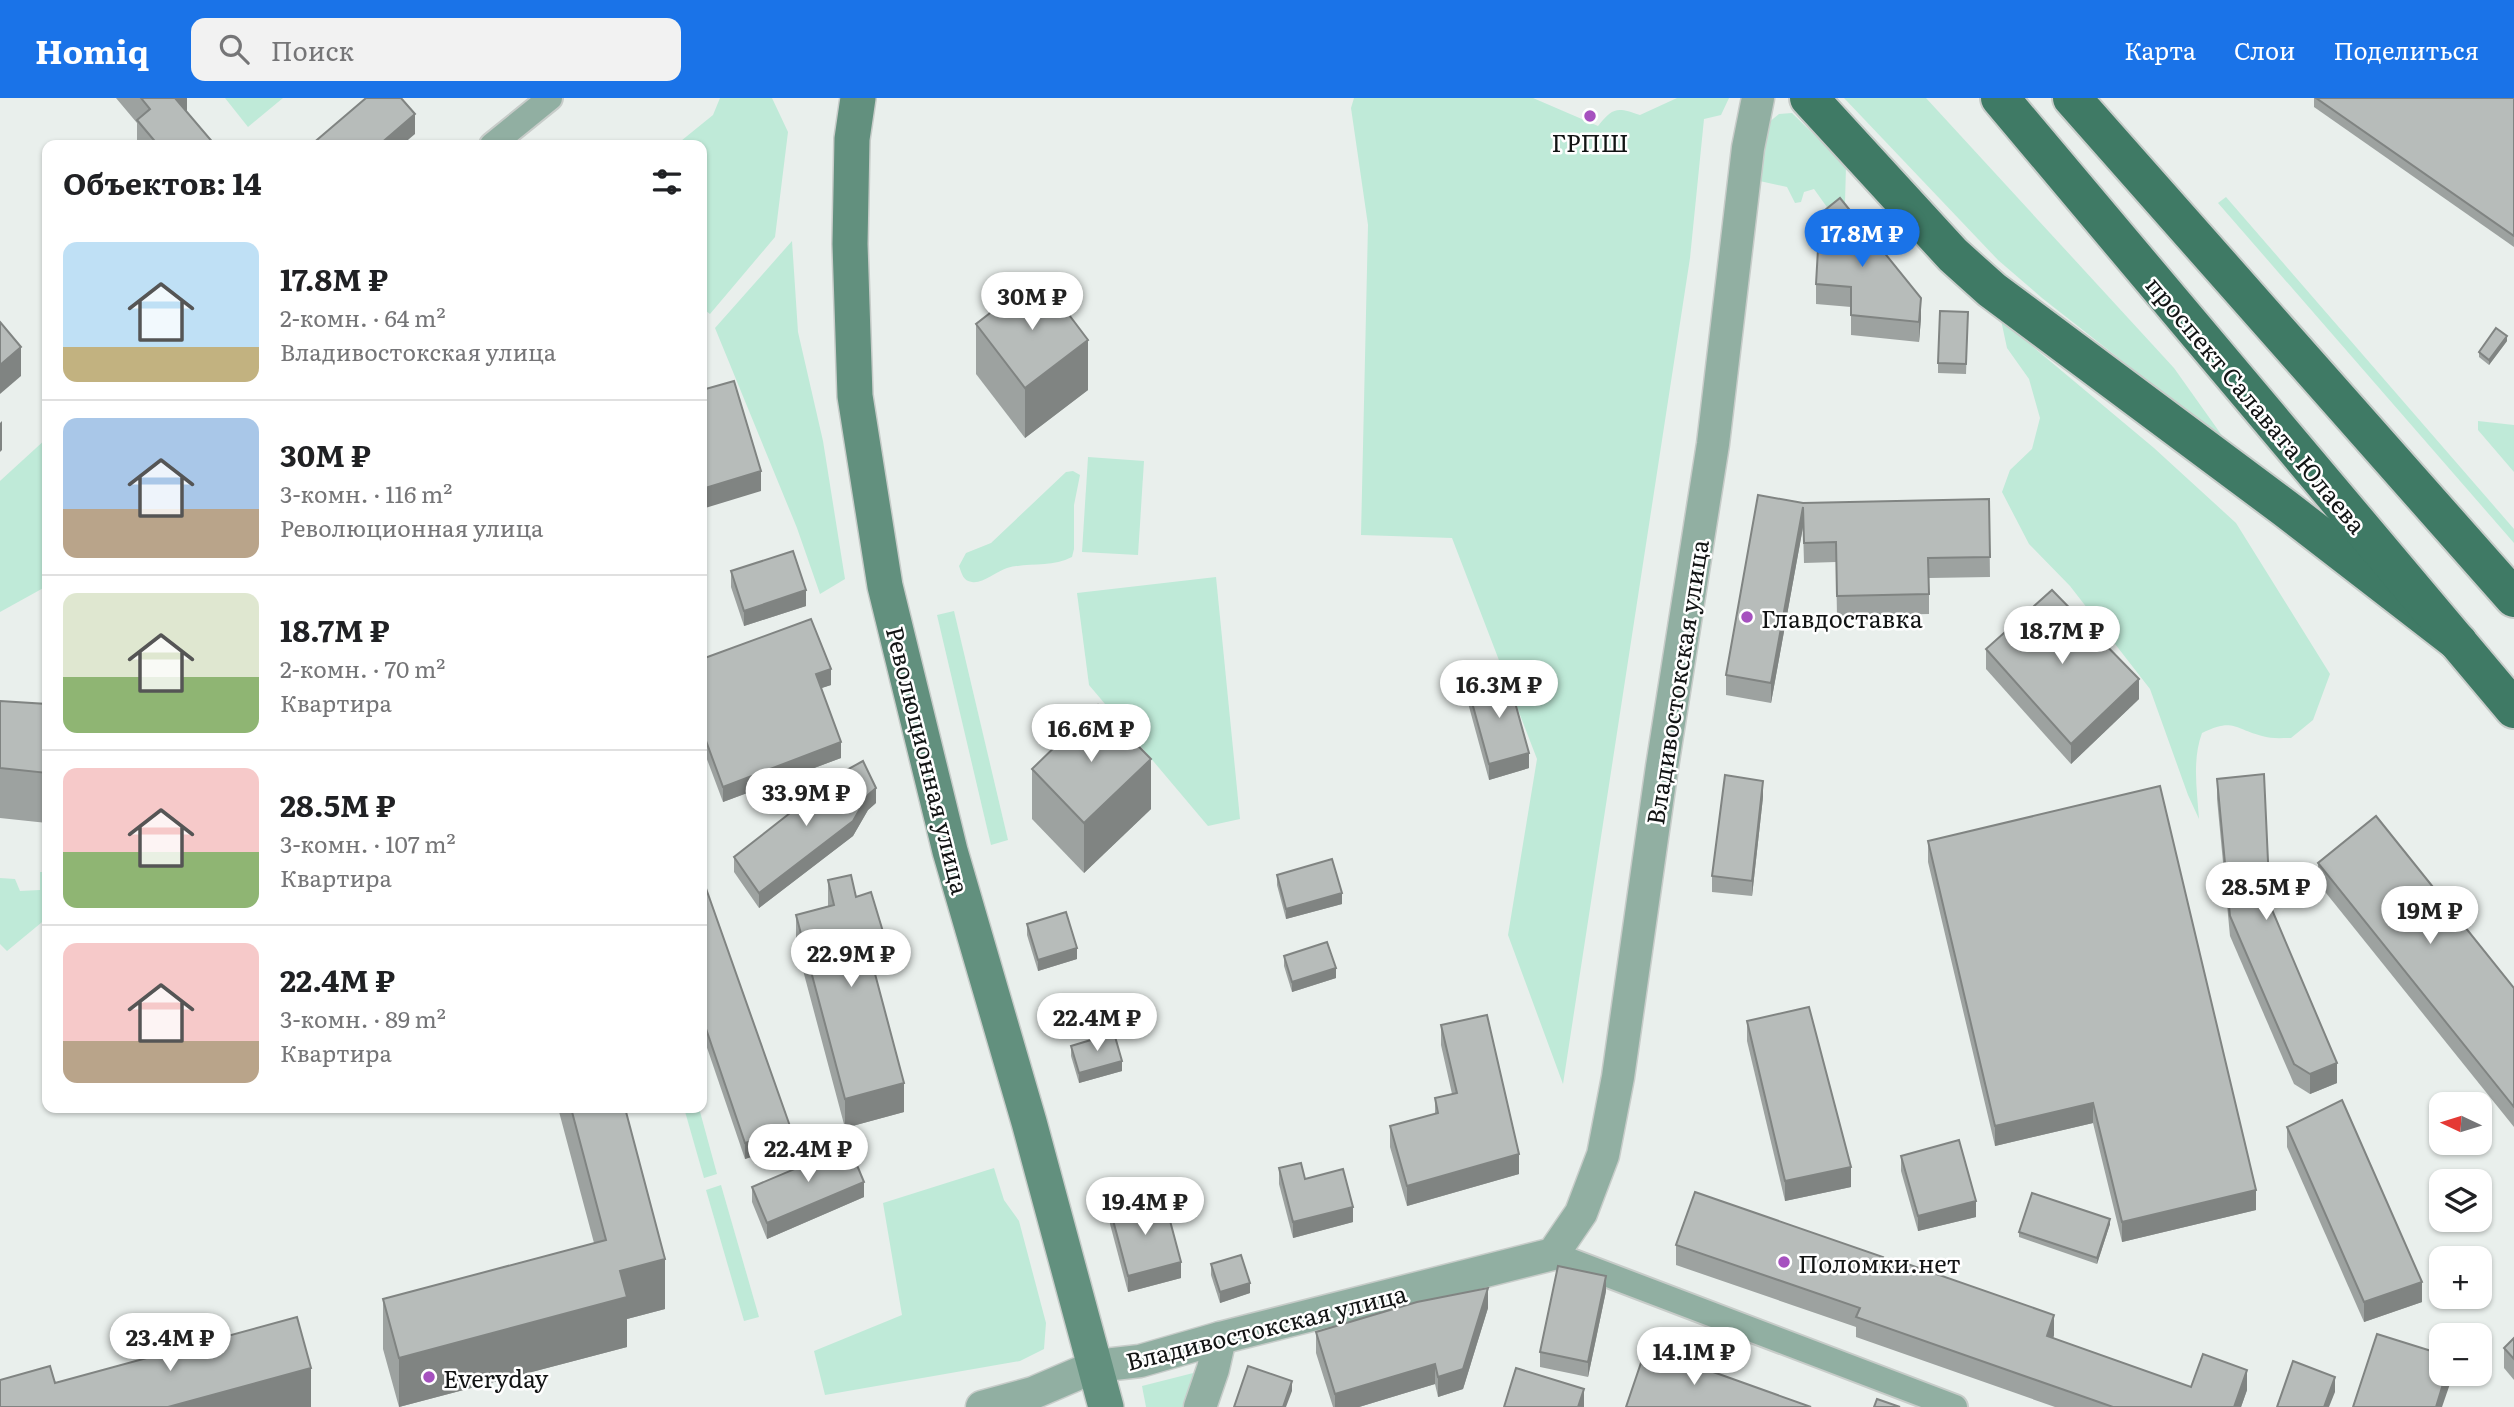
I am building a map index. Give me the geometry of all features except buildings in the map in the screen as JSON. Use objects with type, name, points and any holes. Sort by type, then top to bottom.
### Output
[{"type":"main road","name":"Революционная улица","points":[[858,98],[852,139],[850,244],[855,396],[886,586],[950,850],[1029,1122],[1106,1407]]},
{"type":"main road","name":"проспект Салавата Юлаева","points":[[2000,98],[2514,709]]},
{"type":"main road","points":[[2072,98],[2514,598]]},
{"type":"main road","points":[[1801,100],[1953,255],[1992,290],[2286,509],[2458,642]]},
{"type":"street","points":[[498,140],[550,98]]},
{"type":"street","points":[[1756,107],[1773,98],[1801,100]]},
{"type":"street","name":"Владивостокская улица","points":[[982,1407],[1033,1393],[1096,1366],[1140,1361],[1220,1338],[1553,1254],[1581,1213],[1603,1155],[1618,1077],[1662,767],[1713,444],[1748,148],[1756,107]]},
{"type":"street","points":[[1553,1254],[1955,1407]]},
{"type":"street","points":[[1200,1407],[1220,1338]]},
{"type":"green space","points":[[225,98],[283,98],[248,127]]},
{"type":"green space","points":[[720,98],[772,98],[788,132],[775,237],[710,314],[707,312],[707,140],[682,140],[713,115]]},
{"type":"green space","points":[[1354,98],[1533,98],[1598,126],[1616,110],[1640,115],[1677,98],[1729,98],[1721,115],[1704,119],[1690,258],[1563,1084],[1508,935],[1537,759],[1452,538],[1361,535],[1368,225],[1351,108]]},
{"type":"green space","points":[[1844,98],[1926,98],[2174,368],[2228,444],[2042,298],[1998,260]]},
{"type":"green space","points":[[1792,113],[1846,166],[1845,203],[1829,210],[1814,189],[1804,192],[1801,202],[1795,203],[1787,187],[1755,180],[1763,127],[1779,114]]},
{"type":"green space","points":[[2226,197],[2514,529],[2514,543],[2218,203]]},
{"type":"green space","points":[[792,241],[798,332],[823,441],[845,579],[820,594],[797,528],[715,328]]},
{"type":"green space","points":[[2001,320],[2154,448],[2236,523],[2330,674],[2313,720],[2291,738],[2265,737],[2227,725],[2202,733],[2196,764],[2199,819],[2150,689],[2070,586],[2029,544],[2002,492],[2010,470],[2032,449],[2040,418],[2029,379],[2007,348]]},
{"type":"green space","points":[[2478,421],[2514,425],[2514,472],[2478,430]]},
{"type":"green space","points":[[42,443],[42,589],[0,612],[0,481]]},
{"type":"green space","points":[[1088,457],[1144,461],[1138,555],[1082,552]]},
{"type":"green space","points":[[1073,471],[1080,475],[1074,505],[1072,557],[1056,563],[1007,568],[976,582],[965,579],[959,566],[966,553],[991,543],[1066,472]]},
{"type":"green space","points":[[1216,577],[1240,819],[1208,826],[1089,685],[1077,593]]},
{"type":"green space","points":[[954,611],[1008,840],[991,845],[937,615]]},
{"type":"green space","points":[[42,872],[42,922],[7,951],[0,944],[0,878],[15,879],[20,891],[40,890]]},
{"type":"green space","points":[[685,1113],[700,1113],[717,1174],[704,1178]]},
{"type":"green space","points":[[994,1168],[1004,1200],[1019,1221],[1046,1323],[1044,1349],[1020,1361],[825,1395],[814,1351],[902,1315],[883,1203]]},
{"type":"green space","points":[[721,1185],[759,1317],[744,1321],[706,1190]]},
{"type":"green space","points":[[1209,1369],[1195,1407],[1146,1407],[1142,1386]]},
{"type":"place","name":"ГРПШ","points":[[1590,116]]},
{"type":"place","name":"Главдоставка","points":[[1747,617]]},
{"type":"place","name":"Поломки.нет","points":[[1784,1262]]},
{"type":"place","name":"Everyday","points":[[429,1377]]}]
